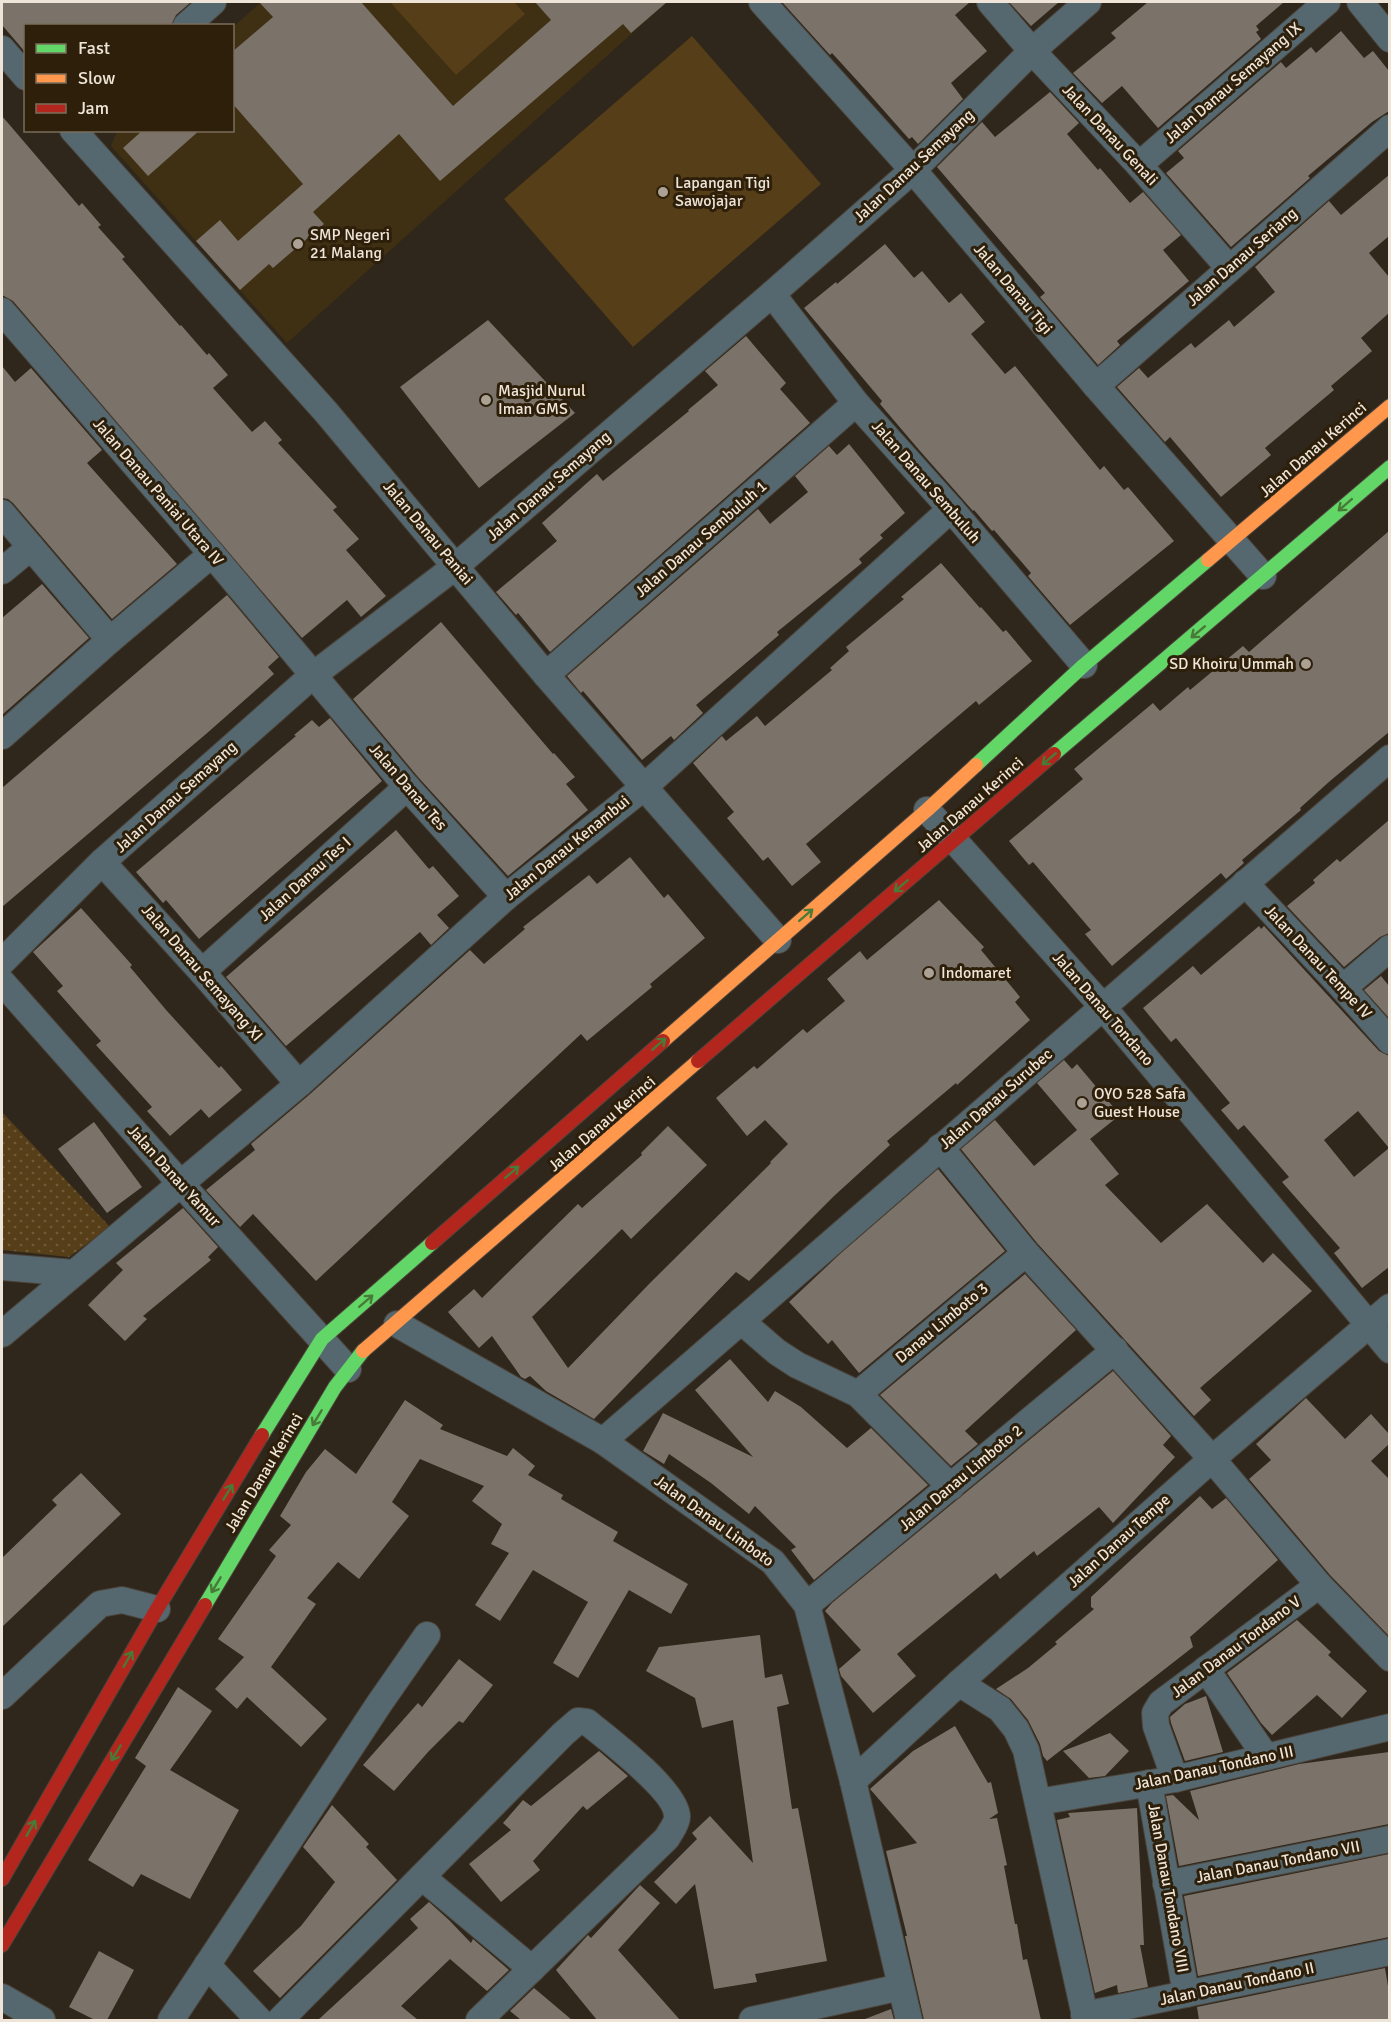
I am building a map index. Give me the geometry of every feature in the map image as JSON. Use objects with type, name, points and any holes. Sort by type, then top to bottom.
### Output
[{"type":"street","name":"Jalan Danau Tigi","points":[[762,2],[913,170],[1096,386],[1263,576]]},
{"type":"street","name":"Jalan Danau Genali","points":[[990,2],[1032,51],[1139,165],[1229,268]]},
{"type":"street","name":"Jalan Danau Semayang","points":[[2,962],[102,862],[312,676],[456,566],[913,170],[1032,51],[1088,2]]},
{"type":"street","name":"Jalan Danau Semayang IX","points":[[1139,165],[1327,2]]},
{"type":"street","points":[[1360,2],[1389,39]]},
{"type":"street","points":[[2,49],[24,75]]},
{"type":"street","name":"Jalan Danau Seriang","points":[[1096,386],[1389,128]]},
{"type":"street","name":"Jalan Danau Paniai","points":[[75,132],[326,412],[546,675],[778,939]]},
{"type":"street","name":"Jalan Danau Sembuluh","points":[[772,294],[856,403],[951,509],[1084,665]]},
{"type":"street","name":"Jalan Danau Paniai Utara IV","points":[[2,311],[212,554],[312,676]]},
{"type":"street","name":"Jalan Danau Sembuluh 1","points":[[546,675],[856,403]]},
{"type":"street","name":"Jalan Danau Kerinci","points":[[2,1879],[157,1609],[322,1339],[927,810],[1084,665],[1233,541],[1389,406]]},
{"type":"street","name":"Jalan Danau Kerinci","points":[[2,1945],[335,1387],[360,1354],[1389,466]]},
{"type":"street","name":"Jalan Danau Kenambui","points":[[2,1334],[299,1084],[506,897],[643,788],[951,509]]},
{"type":"street","points":[[2,513],[110,640]]},
{"type":"street","points":[[2,571],[31,547]]},
{"type":"street","points":[[2,736],[110,640],[212,554]]},
{"type":"street","name":"Jalan Danau Tes","points":[[312,676],[407,787],[506,897]]},
{"type":"street","name":"Jalan Danau Surubec","points":[[603,1441],[1389,758]]},
{"type":"street","name":"Jalan Danau Tes I","points":[[202,972],[407,787]]},
{"type":"street","name":"Jalan Danau Tondano","points":[[927,810],[1103,1007],[1389,1350]]},
{"type":"street","name":"Jalan Danau Semayang XI","points":[[102,862],[299,1084]]},
{"type":"street","name":"Jalan Danau Tempe IV","points":[[1245,883],[1389,1041]]},
{"type":"street","points":[[1343,988],[1389,948]]},
{"type":"street","name":"Jalan Danau Yamur","points":[[2,982],[348,1369]]},
{"type":"street","points":[[940,1147],[1026,1253],[1212,1459],[1319,1585],[1389,1658]]},
{"type":"street","name":"Danau Limboto 3","points":[[858,1394],[1026,1253]]},
{"type":"street","points":[[2,1267],[74,1273]]},
{"type":"street","name":"Jalan Danau Tempe","points":[[853,1781],[959,1683],[1389,1306]]},
{"type":"street","points":[[741,1321],[777,1352],[797,1365],[858,1394],[951,1487]]},
{"type":"street","name":"Jalan Danau Limboto","points":[[397,1324],[423,1336],[603,1441],[773,1562],[807,1605],[853,1781],[909,2020]]},
{"type":"street","name":"Jalan Danau Limboto 2","points":[[807,1605],[1115,1350]]},
{"type":"street","name":"Jalan Danau Tondano V","points":[[1175,1779],[1156,1726],[1155,1713],[1161,1703],[1319,1585]]},
{"type":"street","points":[[2,1696],[100,1604],[122,1600],[157,1609]]},
{"type":"street","points":[[171,2020],[427,1635]]},
{"type":"street","points":[[1206,1669],[1266,1757]]},
{"type":"street","points":[[959,1683],[1000,1709],[1016,1729],[1026,1750],[1085,2018]]},
{"type":"street","points":[[280,2020],[578,1721],[587,1722],[644,1768],[675,1806],[677,1819],[667,1838],[479,2020]]},
{"type":"street","name":"Jalan Danau Tondano III","points":[[1038,1802],[1175,1779],[1389,1727]]},
{"type":"street","name":"Jalan Danau Tondano VIII","points":[[1149,1783],[1186,1994]]},
{"type":"street","name":"Jalan Danau Tondano VII","points":[[1166,1884],[1389,1839]]},
{"type":"street","points":[[422,1876],[532,1969]]},
{"type":"street","name":"Jalan Danau Tondano II","points":[[1085,2018],[1186,1994],[1389,1952]]},
{"type":"street","points":[[207,1965],[259,2020]]},
{"type":"street","points":[[752,2020],[901,1987]]},
{"type":"street","points":[[2,1997],[42,2020]]},
{"type":"shaded area","name":"SMP Negeri 21 Malang","points":[[261,2],[667,2],[287,343],[111,146],[117,132],[234,132],[234,26]]},
{"type":"shaded area","points":[[390,2],[514,2],[525,14],[456,75]]},
{"type":"shaded area","name":"Lapangan Tigi Sawojajar","points":[[692,36],[821,184],[633,347],[504,199]]},
{"type":"shaded area","points":[[2,1112],[110,1227],[69,1257],[2,1250]]},
{"type":"building","points":[[2,2],[191,2],[176,15],[172,24],[24,24],[24,51],[2,25]]},
{"type":"building","points":[[259,2],[361,2],[453,106],[551,20],[535,2],[667,2],[631,33],[623,24],[440,181],[399,134],[313,212],[324,224],[273,268],[269,264],[240,290],[196,241],[220,220],[238,241],[303,184],[234,105],[234,50],[273,17]]},
{"type":"building","points":[[782,2],[970,2],[955,15],[987,51],[951,83],[963,99],[918,144],[912,137],[909,139],[832,53],[830,55]]},
{"type":"building","points":[[1009,2],[1059,2],[1031,26]]},
{"type":"building","points":[[1148,2],[1284,2],[1256,26],[1259,30],[1256,32],[1261,39],[1158,128],[1122,86],[1102,103],[1073,73],[1116,38],[1111,33]]},
{"type":"building","points":[[1341,31],[1364,58],[1373,51],[1389,71],[1389,111],[1372,122],[1308,176],[1310,178],[1231,247],[1166,173],[1184,158],[1178,151],[1281,62],[1286,68],[1311,47],[1316,53]]},
{"type":"building","points":[[1050,92],[1079,123],[1067,134],[1098,170],[1100,168],[1130,203],[1143,192],[1181,235],[1163,250],[1189,281],[1117,341],[1120,345],[1098,365],[1040,297],[1045,293],[937,167],[982,122],[995,137]]},
{"type":"building","points":[[2,116],[79,206],[82,203],[101,225],[98,227],[125,257],[122,259],[180,326],[207,355],[209,353],[228,375],[213,388],[252,432],[265,421],[282,440],[278,443],[337,507],[333,510],[359,539],[346,550],[386,596],[361,617],[347,600],[302,638],[13,301],[2,295]]},
{"type":"building","points":[[141,132],[198,132],[148,176],[123,148]]},
{"type":"building","points":[[1389,175],[1389,236],[1369,253],[1389,277],[1389,313],[1361,338],[1372,351],[1331,386],[1334,390],[1265,448],[1271,455],[1221,497],[1170,437],[1165,442],[1117,387],[1139,368],[1148,378],[1191,343],[1195,348],[1229,320],[1234,327],[1275,292],[1255,267],[1329,201],[1341,215]]},
{"type":"building","points":[[885,244],[914,278],[922,271],[949,303],[961,293],[985,322],[971,334],[1005,374],[1015,366],[1100,470],[1104,466],[1124,490],[1128,487],[1174,541],[1070,625],[1028,576],[1031,573],[920,451],[880,404],[882,401],[804,308]]},
{"type":"building","name":"Masjid Nurul Iman GMS","points":[[488,320],[575,413],[479,488],[400,387]]},
{"type":"building","points":[[746,336],[786,383],[780,389],[810,423],[550,652],[518,613],[516,615],[496,592],[557,541],[542,523],[597,474],[603,481],[718,385],[705,371]]},
{"type":"building","points":[[2,366],[15,382],[31,368],[102,450],[87,463],[177,564],[112,619],[13,503],[2,498]]},
{"type":"building","points":[[849,444],[905,513],[880,535],[883,538],[859,559],[862,563],[777,632],[779,635],[696,705],[703,713],[674,740],[671,736],[642,760],[583,691],[581,693],[567,676],[758,509],[770,524],[808,492],[795,476],[829,446],[837,455]]},
{"type":"building","points":[[1389,531],[1389,732],[1242,860],[1244,863],[1226,879],[1221,873],[1112,966],[1085,934],[1091,930],[1033,862],[1029,865],[1009,841],[1083,779],[1074,769],[1153,703],[1160,711],[1188,687],[1190,690],[1243,646],[1249,652]]},
{"type":"building","points":[[941,563],[1003,632],[1006,630],[1032,661],[979,705],[976,701],[806,844],[821,862],[792,886],[768,857],[763,861],[727,818],[734,812],[693,763],[722,736],[726,741],[757,716],[765,726],[832,670],[830,668],[849,651],[846,647],[904,599],[901,597]]},
{"type":"building","points":[[42,584],[89,638],[2,715],[2,618]]},
{"type":"building","points":[[227,595],[279,657],[268,667],[274,674],[2,907],[2,788]]},
{"type":"building","points":[[441,622],[575,777],[566,784],[588,810],[508,876],[418,777],[353,699]]},
{"type":"building","points":[[330,718],[382,781],[199,939],[166,900],[163,903],[136,872],[312,720],[319,727]]},
{"type":"building","points":[[1389,820],[1389,933],[1380,937],[1344,967],[1287,906],[1315,883],[1313,880],[1337,859],[1340,862]]},
{"type":"building","points":[[396,830],[429,869],[433,866],[459,896],[437,915],[449,928],[431,945],[420,932],[286,1046],[226,977]]},
{"type":"building","points":[[630,857],[664,898],[668,894],[705,938],[650,984],[652,987],[587,1041],[581,1034],[316,1281],[253,1214],[240,1227],[206,1190],[255,1150],[251,1144],[470,950],[484,964],[525,929],[523,927],[589,875],[597,884]]},
{"type":"building","points":[[939,900],[984,947],[981,950],[1020,997],[1015,1002],[1030,1020],[957,1085],[956,1083],[887,1141],[890,1145],[834,1196],[749,1281],[736,1272],[594,1419],[546,1391],[530,1376],[525,1379],[521,1377],[492,1336],[479,1348],[448,1312],[474,1289],[482,1298],[578,1204],[582,1208],[642,1155],[641,1153],[668,1126],[707,1165],[631,1239],[622,1229],[532,1317],[568,1368],[788,1144],[765,1120],[747,1136],[716,1098],[754,1066],[757,1069],[803,1029],[807,1033],[845,1001],[827,979],[860,951],[867,960]]},
{"type":"building","points":[[81,908],[132,965],[130,967],[167,1011],[242,1090],[209,1118],[201,1109],[170,1136],[147,1111],[152,1107],[96,1045],[101,1041],[57,991],[63,986],[33,952]]},
{"type":"building","points":[[1259,926],[1261,929],[1264,926],[1379,1051],[1389,1056],[1389,1148],[1389,1267],[1362,1288],[1334,1253],[1340,1248],[1282,1182],[1289,1177],[1244,1125],[1238,1130],[1221,1110],[1230,1103],[1176,1038],[1171,1042],[1143,1008],[1193,966],[1201,975]],"holes":[[[1358,1111],[1389,1148],[1354,1177],[1324,1140]]]},
{"type":"building","points":[[1381,976],[1389,986],[1389,1018],[1364,990]]},
{"type":"building","points":[[1064,1060],[1072,1069],[1077,1064],[1120,1115],[1090,1139],[1119,1174],[1105,1185],[1161,1243],[1207,1204],[1263,1263],[1273,1253],[1312,1291],[1200,1388],[1211,1400],[1194,1416],[1037,1243],[961,1149],[995,1120],[1034,1166],[1077,1130],[1037,1083]]},
{"type":"building","points":[[94,1122],[142,1187],[107,1213],[58,1149]]},
{"type":"building","points":[[938,1169],[1005,1251],[859,1373],[832,1340],[828,1344],[789,1302],[841,1253]]},
{"type":"building","points":[[183,1208],[218,1247],[208,1257],[211,1260],[143,1316],[147,1319],[125,1341],[88,1305],[123,1270],[116,1263]]},
{"type":"building","points":[[1025,1274],[1076,1330],[965,1431],[978,1444],[951,1466],[880,1395]]},
{"type":"building","points":[[730,1359],[768,1402],[775,1391],[801,1407],[847,1448],[871,1428],[928,1485],[814,1580],[791,1550],[796,1547],[755,1506],[749,1514],[711,1483],[669,1454],[664,1464],[643,1451],[663,1413],[753,1457],[695,1390]]},
{"type":"building","points":[[1113,1371],[1171,1436],[1163,1445],[1175,1457],[1113,1523],[1099,1507],[1037,1556],[1034,1551],[1000,1579],[996,1573],[897,1654],[916,1676],[873,1713],[841,1676],[839,1669],[861,1650],[825,1611]]},
{"type":"building","points":[[1306,1398],[1345,1439],[1371,1414],[1389,1434],[1389,1444],[1371,1461],[1389,1479],[1389,1636],[1330,1575],[1249,1479],[1271,1460],[1256,1444]]},
{"type":"building","points":[[405,1400],[443,1425],[440,1429],[507,1456],[513,1448],[535,1466],[528,1475],[563,1495],[561,1499],[618,1532],[613,1541],[688,1584],[671,1614],[629,1590],[578,1678],[553,1663],[588,1602],[533,1570],[500,1621],[475,1605],[509,1553],[491,1544],[502,1524],[472,1501],[484,1486],[420,1459],[392,1502],[409,1516],[359,1579],[338,1562],[307,1598],[316,1604],[271,1667],[327,1719],[301,1747],[247,1697],[237,1709],[215,1689],[244,1657],[218,1639],[276,1556],[269,1550],[291,1525],[280,1516],[306,1472],[325,1449],[356,1474]]},
{"type":"building","points":[[81,1473],[121,1514],[2,1627],[2,1558],[57,1505],[52,1500]]},
{"type":"building","points":[[1200,1496],[1212,1509],[1226,1498],[1278,1560],[1190,1637],[1193,1647],[1047,1761],[1028,1720],[1011,1699],[996,1689],[1028,1668],[1094,1609],[1091,1607],[1091,1597]]},
{"type":"building","points":[[1297,1620],[1331,1652],[1328,1655],[1367,1691],[1342,1718],[1317,1695],[1272,1735],[1261,1723],[1227,1673]]},
{"type":"building","points":[[760,1635],[765,1678],[782,1674],[789,1704],[777,1707],[792,1809],[798,1808],[827,1961],[755,1974],[757,1982],[714,1989],[695,1884],[676,1904],[654,1882],[697,1839],[692,1833],[710,1816],[753,1863],[733,1720],[702,1728],[695,1698],[646,1671],[659,1647]]},
{"type":"building","points":[[459,1659],[493,1685],[463,1723],[459,1721],[394,1791],[363,1765],[418,1703],[422,1707]]},
{"type":"building","points":[[178,1687],[212,1711],[170,1770],[239,1810],[190,1899],[141,1874],[133,1887],[88,1860],[146,1766],[135,1758]]},
{"type":"building","points":[[1206,1696],[1223,1752],[1185,1761],[1170,1717],[1185,1704]]},
{"type":"building","points":[[955,1726],[988,1783],[991,1782],[998,1813],[989,1819],[997,1818],[1007,1865],[1004,1866],[1015,1924],[1017,1924],[1023,1960],[1027,1959],[1041,2020],[924,2020],[905,1936],[907,1936],[886,1851],[917,1843],[870,1789],[913,1751]]},
{"type":"building","points":[[1110,1733],[1129,1751],[1105,1776],[1089,1778],[1063,1751]]},
{"type":"building","points":[[599,1751],[628,1776],[587,1810],[583,1806],[533,1861],[540,1870],[501,1902],[469,1864],[511,1830],[503,1823],[523,1800],[531,1806]]},
{"type":"building","points":[[1389,1752],[1389,1824],[1179,1866],[1166,1796],[1173,1795],[1199,1820],[1190,1791],[1299,1764]]},
{"type":"building","points":[[332,1805],[369,1844],[366,1847],[397,1880],[280,1998],[253,1971],[301,1926],[335,1882],[303,1847]]},
{"type":"building","points":[[1137,1808],[1144,1945],[1140,1945],[1148,1987],[1118,1993],[1117,1985],[1095,1993],[1057,1820],[1070,1817],[1068,1813]]},
{"type":"building","points":[[1389,1854],[1389,1937],[1198,1976],[1184,1896]]},
{"type":"building","points":[[640,1885],[660,1903],[618,1950],[680,2020],[597,2020],[556,1970],[588,1935],[591,1938]]},
{"type":"building","points":[[429,1902],[471,1943],[473,1939],[509,1970],[487,1991],[450,1959],[401,2006],[418,2020],[318,2020],[418,1928],[410,1919]]},
{"type":"building","points":[[99,1951],[134,1970],[107,2020],[95,2020],[69,2007]]},
{"type":"building","points":[[1385,1968],[1389,1992],[1389,2020],[1199,2020],[1197,2007]]},
{"type":"building","points":[[534,1988],[572,2020],[521,2020],[510,2011]]},
{"type":"building","points":[[891,2009],[894,2020],[865,2019]]},
{"type":"traffic: fast","points":[[1054,754],[1390,467]]},
{"type":"traffic: fast","points":[[976,765],[1084,665],[1208,560]]},
{"type":"traffic: fast","points":[[262,1435],[322,1339],[432,1243]]},
{"type":"traffic: fast","points":[[205,1605],[335,1387],[363,1351]]},
{"type":"traffic: slow","points":[[1208,560],[1390,406]]},
{"type":"traffic: slow","points":[[663,1041],[976,765]]},
{"type":"traffic: slow","points":[[363,1351],[698,1061]]},
{"type":"traffic: jam","points":[[698,1061],[1054,754]]},
{"type":"traffic: jam","points":[[432,1243],[663,1041]]},
{"type":"traffic: jam","points":[[2,1879],[157,1609],[262,1435]]},
{"type":"traffic: jam","points":[[2,1945],[205,1605]]},
{"type":"place","name":"Lapangan Tigi Sawojajar","points":[[663,192]]},
{"type":"place","name":"SMP Negeri 21 Malang","points":[[298,244]]},
{"type":"place","name":"Masjid Nurul Iman GMS","points":[[486,400]]},
{"type":"place","name":"SD Khoiru Ummah","points":[[1306,664]]},
{"type":"place","name":"Indomaret","points":[[929,973]]},
{"type":"place","name":"OYO 528 Safa Guest House","points":[[1082,1103]]}]
